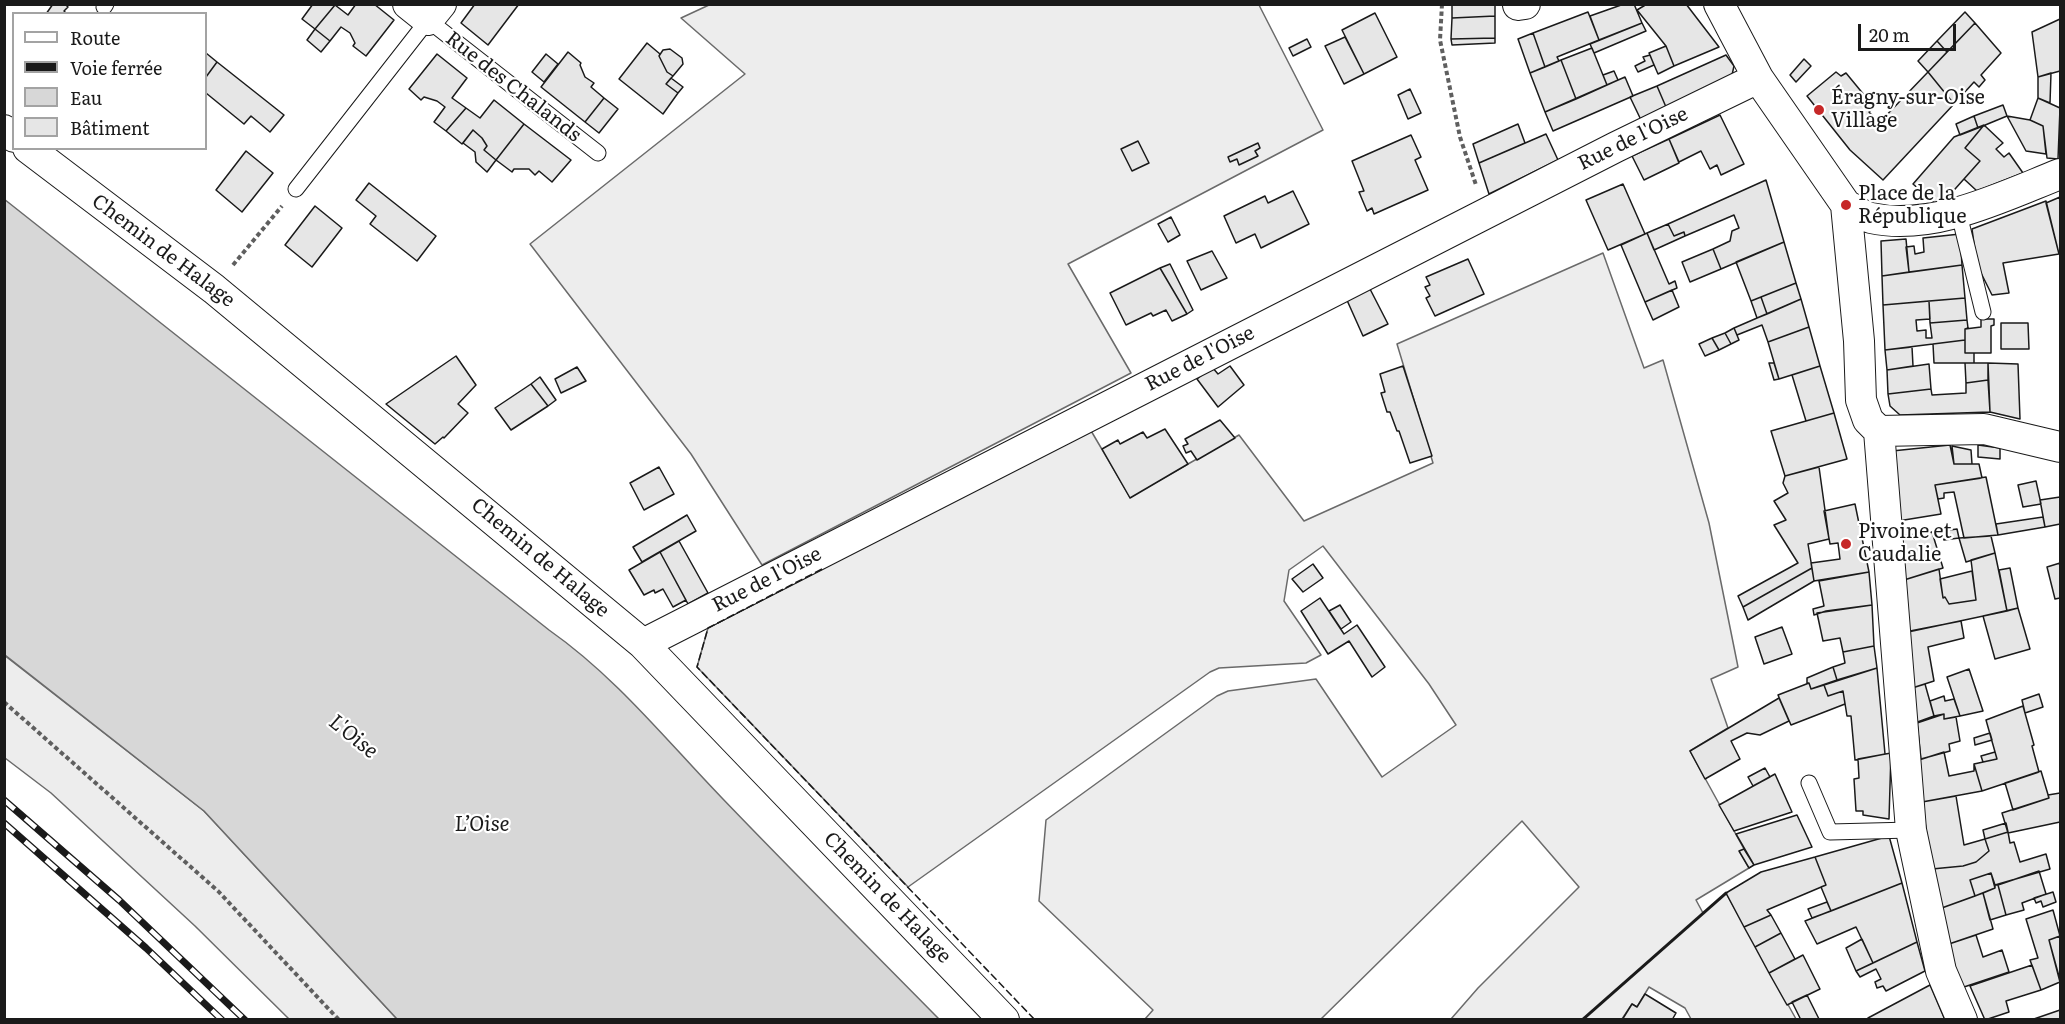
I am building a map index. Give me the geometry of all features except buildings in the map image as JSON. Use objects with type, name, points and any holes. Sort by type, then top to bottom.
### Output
[{"type":"street","points":[[1518,5],[1525,4]]},
{"type":"street","points":[[1719,4],[1758,78],[1846,206],[1859,341],[1861,400],[1868,420],[1879,432],[1911,830],[1941,971],[1962,1020]]},
{"type":"street","name":"Rue de l'Oise","points":[[643,644],[1616,147],[1758,78]]},
{"type":"street","name":"Chemin de Halage","points":[[31,150],[214,289],[643,644],[1004,1020]]},
{"type":"street","points":[[1846,206],[1869,217],[1898,221],[1959,214],[2061,174]]},
{"type":"street","points":[[1879,432],[1984,429],[2061,447]]},
{"type":"lane","name":"Rue des Chalands","points":[[296,189],[426,10],[598,153]]},
{"type":"lane","points":[[1959,214],[1983,312]]},
{"type":"lane","points":[[1809,783],[1830,832],[1911,830]]},
{"type":"path","points":[[1442,4],[1440,40],[1460,137],[1485,214]]},
{"type":"path","points":[[214,289],[296,189]]},
{"type":"path","points":[[4,702],[218,891],[339,1020]]},
{"type":"shaded area","points":[[709,5],[1259,5],[1323,130],[1068,264],[1131,373],[762,565],[691,454],[530,244],[745,74],[681,18]]},
{"type":"shaded area","points":[[1603,253],[1644,368],[1663,360],[1709,523],[1738,667],[1711,679],[1728,728],[1690,751],[1744,849],[1740,852],[1749,868],[1696,900],[1703,913],[1726,893],[1796,1019],[1691,1019],[1685,1008],[1649,987],[1637,1007],[1632,1004],[1622,1019],[1451,1019],[1478,988],[1579,887],[1522,821],[1321,1019],[1145,1019],[1153,1010],[1039,901],[1046,820],[1217,696],[1228,691],[1316,679],[1382,777],[1456,725],[1429,684],[1323,546],[1289,570],[1284,601],[1321,655],[1306,663],[1219,668],[1210,672],[908,887],[697,667],[708,628],[1090,429],[1130,497],[1239,435],[1304,521],[1433,463],[1397,344]]},
{"type":"shaded area","points":[[4,655],[204,811],[397,1019],[289,1019],[195,926],[51,793],[5,758]]},
{"type":"water","name":"L’Oise","points":[[4,199],[596,668],[640,710],[749,826],[939,1019],[397,1019],[204,811],[5,655]]},
{"type":"railway","points":[[4,800],[119,900],[245,1020]]},
{"type":"railway","points":[[4,823],[146,948],[222,1020]]},
{"type":"fence","points":[[822,569],[708,628],[697,667],[1035,1020]]},
{"type":"wall","points":[[1582,1020],[1726,893]]},
{"type":"place","name":"Éragny-sur-Oise Village","points":[[1819,110]]},
{"type":"place","name":"Place de la République","points":[[1846,205]]},
{"type":"place","name":"Pivoine et Caudalie","points":[[1846,544]]},
{"type":"water label","name":"L'Oise","points":[[353,737]]}]
